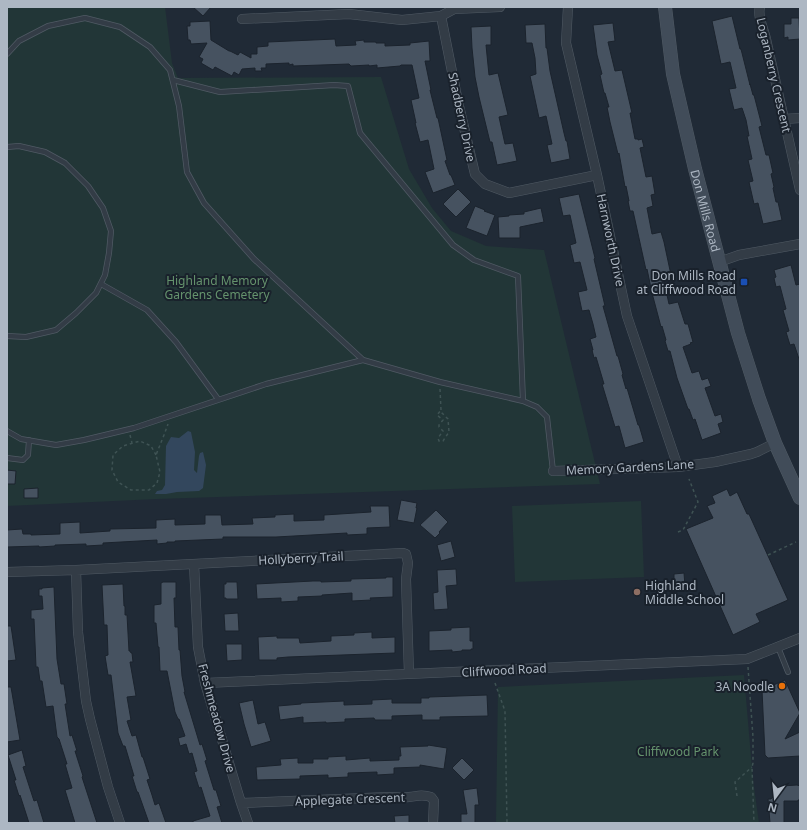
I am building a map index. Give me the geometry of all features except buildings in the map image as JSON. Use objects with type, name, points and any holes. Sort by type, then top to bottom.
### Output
[{"type":"main road","name":"Don Mills Road","points":[[665,7],[673,74],[718,262],[759,399],[800,498]]},
{"type":"street","points":[[242,19],[349,14],[402,20],[441,16],[454,9],[500,7]]},
{"type":"street","name":"Harnworth Drive","points":[[568,7],[566,43],[597,174],[627,316],[678,467]]},
{"type":"street","name":"Loganberry Crescent","points":[[760,7],[760,18],[765,34],[800,190]]},
{"type":"street","name":"Shadberry Drive","points":[[441,16],[474,174],[485,184],[509,193],[597,174]]},
{"type":"street","points":[[784,119],[800,118]]},
{"type":"street","points":[[718,262],[739,255],[800,244]]},
{"type":"street","name":"Memory Gardens Lane","points":[[553,471],[678,467],[715,462],[751,454],[776,443]]},
{"type":"street","name":"Hollyberry Trail","points":[[7,572],[76,570],[403,553],[406,554],[408,563],[406,579],[409,674]]},
{"type":"street","name":"Freshmeadow Drive","points":[[194,564],[198,647],[205,683],[248,823]]},
{"type":"street","points":[[76,570],[78,632],[86,701],[108,787],[120,823]]},
{"type":"street","name":"Cliffwood Road","points":[[205,683],[748,659],[800,638]]},
{"type":"street","name":"Applegate Crescent","points":[[241,803],[410,797],[425,795],[431,796],[434,801],[433,823]]},
{"type":"lane","points":[[7,54],[19,40],[48,26],[85,18],[120,27],[150,47],[170,70],[173,80],[179,106],[187,172],[204,203],[254,259],[363,360],[440,382],[523,401],[537,408],[547,417],[553,471]]},
{"type":"lane","points":[[173,80],[220,92],[334,84],[348,86],[360,133],[453,246],[474,260],[518,276],[523,401]]},
{"type":"lane","points":[[7,147],[19,146],[45,152],[65,163],[88,186],[103,208],[111,230],[105,275],[96,293],[56,330],[26,337],[7,336]]},
{"type":"lane","points":[[101,284],[147,310],[176,342],[218,399]]},
{"type":"lane","points":[[7,431],[21,439],[56,444],[84,440],[134,428],[266,384],[363,360]]},
{"type":"lane","points":[[7,458],[23,460],[28,455],[29,440]]},
{"type":"lane","points":[[778,647],[788,672]]},
{"type":"path","points":[[440,382],[441,410],[441,412],[448,419],[449,432],[444,441],[439,441],[438,438],[444,432],[438,427],[443,420],[437,415],[441,410]]},
{"type":"path","points":[[156,455],[151,446],[140,441],[123,446],[113,455],[112,470],[118,482],[131,490],[149,490],[157,483],[160,472],[156,455],[170,415]]},
{"type":"path","points":[[678,532],[683,530],[698,502],[689,479]]},
{"type":"path","points":[[768,555],[796,542]]},
{"type":"path","points":[[748,659],[754,737],[752,766],[754,823]]},
{"type":"path","points":[[495,683],[505,710],[507,823]]},
{"type":"path","points":[[737,796],[734,782],[752,766]]},
{"type":"green space","name":"Highland Memory Gardens Cemetery","points":[[7,7],[165,7],[172,63],[178,78],[381,77],[409,169],[432,208],[451,231],[486,246],[544,250],[600,484],[157,499],[7,506]]},
{"type":"green space","points":[[641,501],[644,577],[515,582],[512,506]]},
{"type":"green space","name":"Cliffwood Park","points":[[744,675],[753,780],[759,823],[496,823],[498,687]]},
{"type":"water","points":[[188,431],[191,432],[195,452],[194,470],[197,473],[199,456],[200,453],[203,452],[206,465],[203,488],[199,491],[155,494],[157,491],[162,490],[165,485],[166,446],[171,437],[179,438]]},
{"type":"place","name":"Don Mills Road at Cliffwood Road","points":[[744,282]]},
{"type":"place","name":"Highland Middle School","points":[[637,592]]},
{"type":"place","name":"3A Noodle","points":[[782,686]]}]
